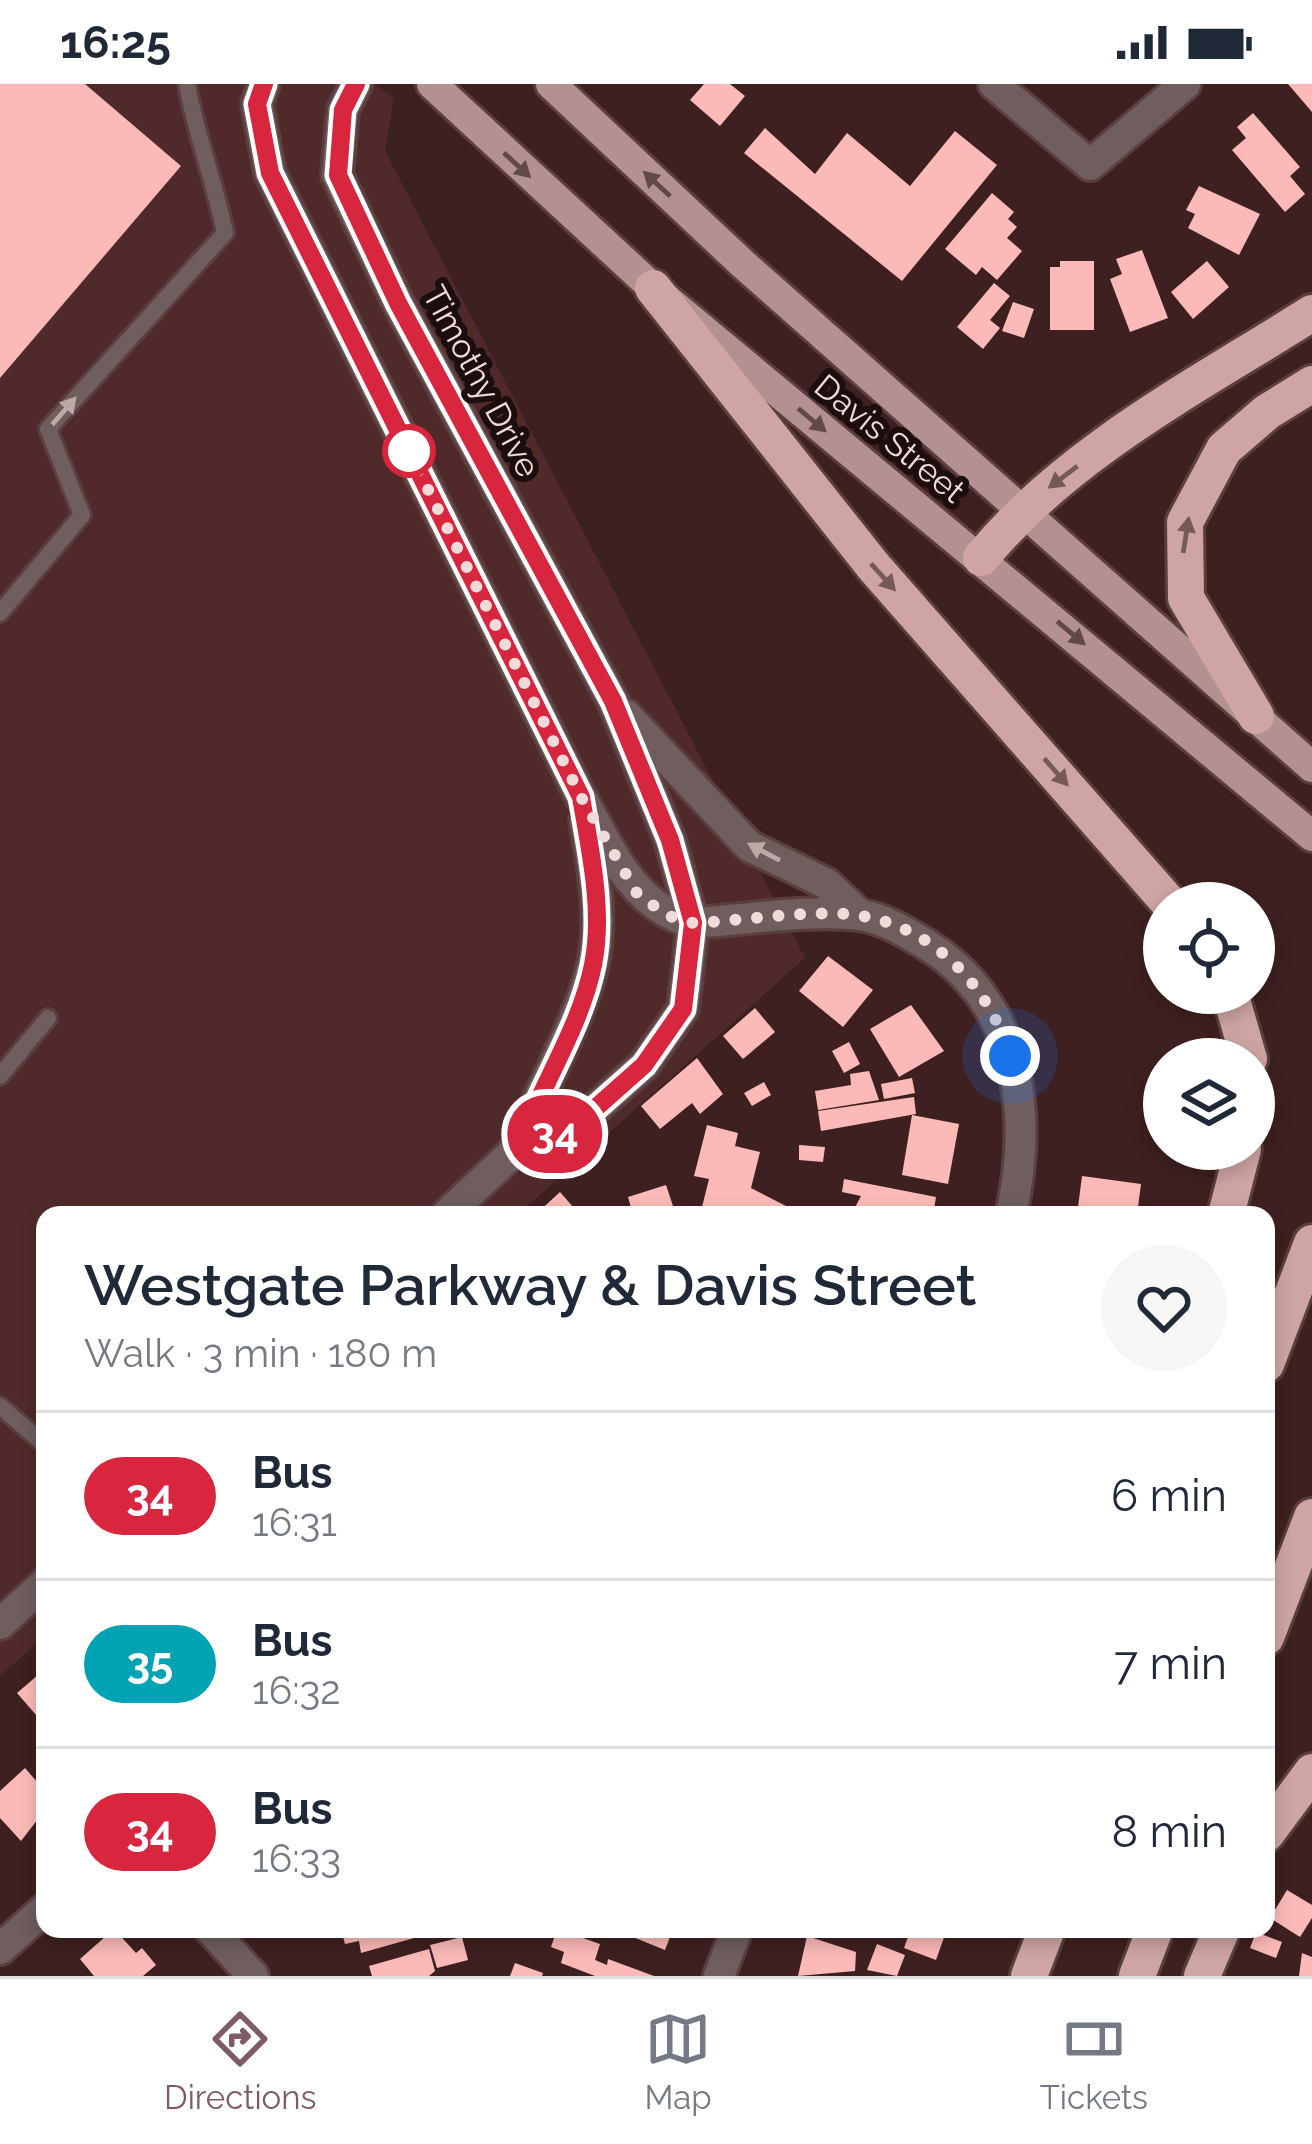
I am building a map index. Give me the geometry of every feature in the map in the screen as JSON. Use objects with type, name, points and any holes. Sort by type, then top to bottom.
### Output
[{"type":"highway","points":[[653,288],[874,567],[1151,882]]},
{"type":"highway","points":[[981,557],[1022,508],[1093,454],[1312,313]]},
{"type":"highway","points":[[1256,716],[1186,598],[1185,523],[1224,449],[1267,412],[1312,384]]},
{"type":"highway","points":[[1228,1206],[1238,1170]]},
{"type":"highway","points":[[1275,1340],[1312,1243]]},
{"type":"highway","points":[[1275,1614],[1312,1517]]},
{"type":"highway","points":[[1275,1822],[1312,1772]]},
{"type":"highway","points":[[1029,1976],[1044,1938]]},
{"type":"highway","points":[[1137,1976],[1152,1938]]},
{"type":"highway","points":[[1202,1976],[1218,1938]]},
{"type":"main road","name":"Davis Street","points":[[432,84],[653,288],[1312,836]]},
{"type":"main road","name":"Davis Street","points":[[551,84],[743,264],[1308,764]]},
{"type":"street","name":"Timothy Drive","points":[[264,84],[257,104],[270,173],[581,797],[638,895],[669,916],[693,923],[860,915],[902,929],[959,964],[999,1018],[1021,1094],[1021,1169],[1013,1206]]},
{"type":"street","name":"Timothy Drive","points":[[356,84],[343,110],[338,175],[398,303],[613,701],[670,840],[693,923]]},
{"type":"street","points":[[994,84],[1090,165],[1185,84]]},
{"type":"street","name":"Timothy Drive","points":[[613,701],[748,846],[827,884],[860,915]]},
{"type":"street","points":[[519,1148],[535,1099],[569,1036],[593,964],[595,878],[581,797]]},
{"type":"street","points":[[456,1206],[519,1148],[573,1128],[644,1065],[683,1009],[693,923]]},
{"type":"street","points":[[0,1624],[36,1591]]},
{"type":"street","points":[[0,1948],[36,1917]]},
{"type":"street","points":[[218,1938],[253,1976]]},
{"type":"street","points":[[719,1976],[734,1938]]},
{"type":"lane","points":[[0,613],[82,515],[49,429],[225,233],[214,178],[197,141],[187,84]]},
{"type":"lane","points":[[0,1076],[49,1018]]},
{"type":"lane","points":[[0,1406],[36,1436]]},
{"type":"shaded area","points":[[0,84],[375,84],[394,99],[385,151],[805,958],[527,1206],[36,1206],[36,1644],[0,1676]]},
{"type":"building","points":[[0,84],[85,84],[181,166],[0,378]]},
{"type":"building","points":[[704,84],[730,84],[745,96],[720,126],[690,100]]},
{"type":"building","points":[[1288,84],[1312,84],[1312,112]]},
{"type":"building","points":[[1253,113],[1300,167],[1290,176],[1305,194],[1285,212],[1232,150],[1246,138],[1237,127]]},
{"type":"building","points":[[765,128],[815,174],[847,133],[910,186],[955,131],[997,165],[902,281],[744,153]]},
{"type":"building","points":[[1199,186],[1260,214],[1239,255],[1188,228],[1195,214],[1186,210]]},
{"type":"building","points":[[992,193],[1014,212],[1008,219],[1017,227],[1007,238],[1022,251],[997,280],[982,267],[976,275],[945,249]]},
{"type":"building","points":[[1142,250],[1168,318],[1130,332],[1110,279],[1122,274],[1116,259]]},
{"type":"building","points":[[1060,261],[1094,261],[1094,330],[1050,330],[1050,267],[1060,267]]},
{"type":"building","points":[[1207,261],[1229,287],[1193,319],[1171,292]]},
{"type":"building","points":[[994,283],[1010,296],[990,320],[1000,328],[983,349],[957,327]]},
{"type":"building","points":[[1013,302],[1034,309],[1024,338],[1002,331]]},
{"type":"building","points":[[828,956],[873,990],[843,1027],[799,991]]},
{"type":"building","points":[[911,1005],[944,1051],[899,1077],[870,1029]]},
{"type":"building","points":[[755,1008],[775,1032],[743,1059],[723,1036]]},
{"type":"building","points":[[849,1042],[860,1064],[844,1073],[832,1051]]},
{"type":"building","points":[[697,1058],[723,1094],[700,1114],[692,1103],[660,1129],[641,1106]]},
{"type":"building","points":[[869,1071],[879,1100],[818,1110],[815,1091],[851,1085],[850,1074]]},
{"type":"building","points":[[912,1078],[915,1093],[884,1099],[881,1084]]},
{"type":"building","points":[[764,1082],[771,1095],[752,1106],[744,1093]]},
{"type":"building","points":[[914,1097],[916,1114],[821,1131],[818,1111]]},
{"type":"building","points":[[912,1115],[959,1124],[948,1184],[902,1175]]},
{"type":"building","points":[[707,1125],[738,1133],[735,1146],[760,1152],[751,1188],[786,1206],[702,1206],[709,1179],[694,1176]]},
{"type":"building","points":[[799,1145],[825,1147],[823,1162],[799,1160]]},
{"type":"building","points":[[1082,1176],[1141,1184],[1138,1206],[1078,1206]]},
{"type":"building","points":[[844,1179],[936,1197],[934,1206],[856,1206],[861,1196],[842,1192]]},
{"type":"building","points":[[666,1185],[673,1206],[630,1206],[628,1197]]},
{"type":"building","points":[[560,1192],[572,1206],[545,1206]]},
{"type":"building","points":[[36,1677],[36,1715],[17,1693]]},
{"type":"building","points":[[25,1768],[36,1781],[36,1822],[21,1841],[0,1818],[0,1791]]},
{"type":"building","points":[[1287,1890],[1312,1905],[1312,1918],[1300,1937],[1275,1921],[1275,1910]]},
{"type":"building","points":[[104,1938],[122,1938],[136,1953],[142,1948],[156,1965],[143,1976],[94,1976],[80,1959]]},
{"type":"building","points":[[343,1938],[414,1938],[361,1953],[359,1941],[345,1944]]},
{"type":"building","points":[[462,1938],[468,1960],[437,1968],[430,1945]]},
{"type":"building","points":[[554,1938],[583,1938],[600,1944],[595,1960],[607,1965],[608,1959],[654,1976],[595,1976],[561,1963],[564,1952],[551,1947]]},
{"type":"building","points":[[635,1938],[670,1938],[665,1950]]},
{"type":"building","points":[[807,1938],[856,1952],[855,1971],[798,1976]]},
{"type":"building","points":[[908,1938],[944,1938],[936,1960],[904,1948]]},
{"type":"building","points":[[1254,1938],[1282,1942],[1276,1958],[1250,1948]]},
{"type":"building","points":[[877,1944],[905,1955],[897,1976],[867,1970]]},
{"type":"building","points":[[429,1949],[435,1971],[429,1976],[372,1976],[369,1966]]},
{"type":"building","points":[[1302,1953],[1312,1957],[1312,1976],[1299,1976]]},
{"type":"building","points":[[515,1963],[543,1973],[542,1976],[510,1976]]},
{"type":"bus line","name":"34","points":[[264,84],[257,104],[270,173],[581,797],[595,878],[593,964],[569,1036],[535,1099],[519,1148],[573,1128],[644,1065],[683,1009],[693,923],[670,840],[613,701],[398,303],[338,175],[343,110],[356,84]]},
{"type":"route","points":[[409,451],[581,797],[638,895],[669,916],[693,923],[860,915],[902,929],[959,964],[999,1018],[1010,1056]]}]
